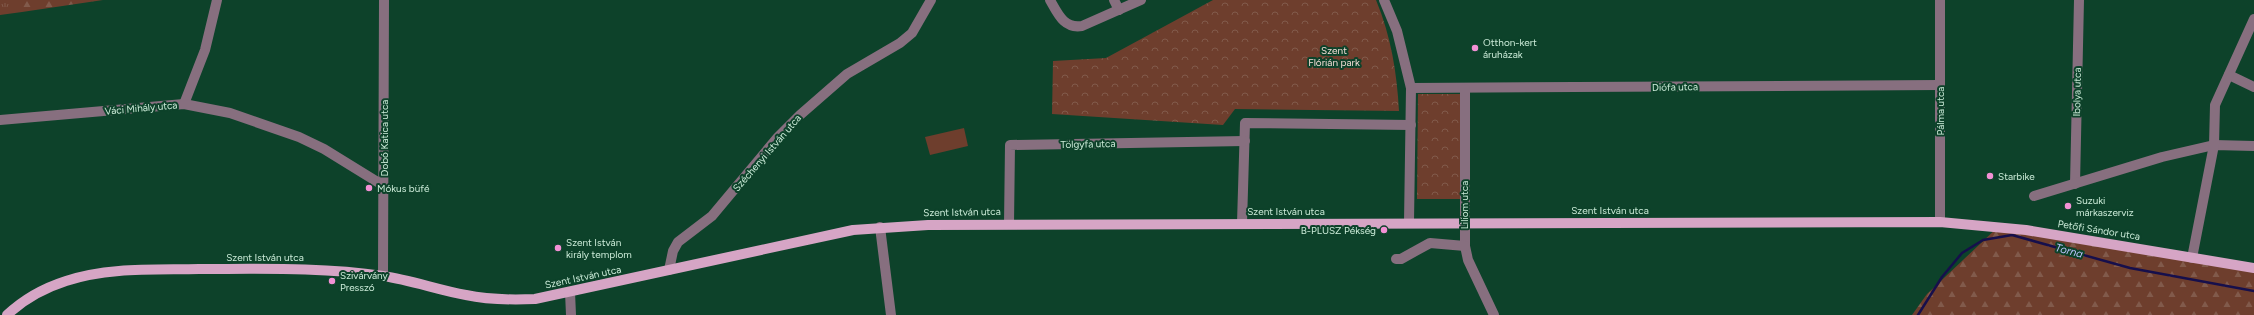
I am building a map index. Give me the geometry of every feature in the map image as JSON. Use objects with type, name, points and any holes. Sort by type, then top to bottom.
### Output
[{"type":"main road","name":"Szent István utca","points":[[7,315],[22,301],[40,291],[66,281],[111,272],[308,269],[383,276],[489,299],[535,299],[853,230],[880,227],[1008,224],[1409,222],[1940,222]]},
{"type":"main road","name":"Petőfi Sándor utca","points":[[1940,222],[2026,230],[2254,268]]},
{"type":"street","points":[[184,104],[205,50],[217,0]]},
{"type":"street","name":"Dobó Katica utca","points":[[383,276],[384,0]]},
{"type":"street","name":"Széchenyi István utca","points":[[669,270],[673,251],[678,242],[712,216],[778,137],[800,115],[847,74],[900,43],[912,33],[931,0]]},
{"type":"street","points":[[1050,0],[1062,20],[1067,25],[1074,28],[1082,26],[1141,0]]},
{"type":"street","points":[[1114,0],[1119,10]]},
{"type":"street","points":[[1384,0],[1397,31],[1411,88],[1409,222]]},
{"type":"street","name":"Pálma utca","points":[[1940,0],[1940,222]]},
{"type":"street","name":"Ibolya utca","points":[[2075,184],[2079,0]]},
{"type":"street","points":[[2192,258],[2214,145],[2215,105],[2254,19]]},
{"type":"street","points":[[2229,75],[2254,87]]},
{"type":"street","name":"Diófa utca","points":[[1411,88],[1464,89],[1940,85]]},
{"type":"street","name":"Liliom utca","points":[[1464,89],[1464,246],[1468,260],[1494,315]]},
{"type":"street","name":"Váci Mihály utca","points":[[0,120],[184,104],[230,113],[299,137],[324,149],[384,186]]},
{"type":"street","points":[[1242,223],[1245,123],[1411,125]]},
{"type":"street","name":"Tölgyfa utca","points":[[1008,224],[1010,145],[1245,141]]},
{"type":"street","points":[[2034,196],[2162,157],[2214,145],[2254,146]]},
{"type":"street","points":[[880,227],[892,315]]},
{"type":"street","points":[[1396,259],[1401,259],[1430,243],[1464,246]]},
{"type":"street","points":[[570,292],[571,315]]},
{"type":"green space","points":[[0,0],[22,0],[22,12],[0,15]]},
{"type":"green space","points":[[22,0],[103,0],[22,12]]},
{"type":"green space","name":"Szent Flórián park","points":[[1213,0],[1376,0],[1386,27],[1392,55],[1397,83],[1399,111],[1235,109],[1223,125],[1052,114],[1053,61],[1106,58]]},
{"type":"green space","points":[[1418,94],[1462,94],[1461,199],[1417,199]]},
{"type":"green space","points":[[964,128],[968,146],[930,155],[925,137]]},
{"type":"green space","points":[[1998,227],[2254,269],[2254,315],[1912,315],[1927,294]]},
{"type":"waterway","name":"Torna","points":[[1918,315],[1942,277],[1962,253],[1983,240],[2012,235],[2130,268],[2254,291]]},
{"type":"place","name":"Otthon-kert áruházak","points":[[1475,48]]},
{"type":"place","name":"Starbike","points":[[1990,176]]},
{"type":"place","name":"Mókus büfé","points":[[369,188]]},
{"type":"place","name":"Suzuki márkaszerviz","points":[[2068,206]]},
{"type":"place","name":"B-PLUSZ Pékség","points":[[1384,230]]},
{"type":"place","name":"Szent István király templom","points":[[558,248]]},
{"type":"place","name":"Szivárvány Presszó","points":[[332,281]]}]
